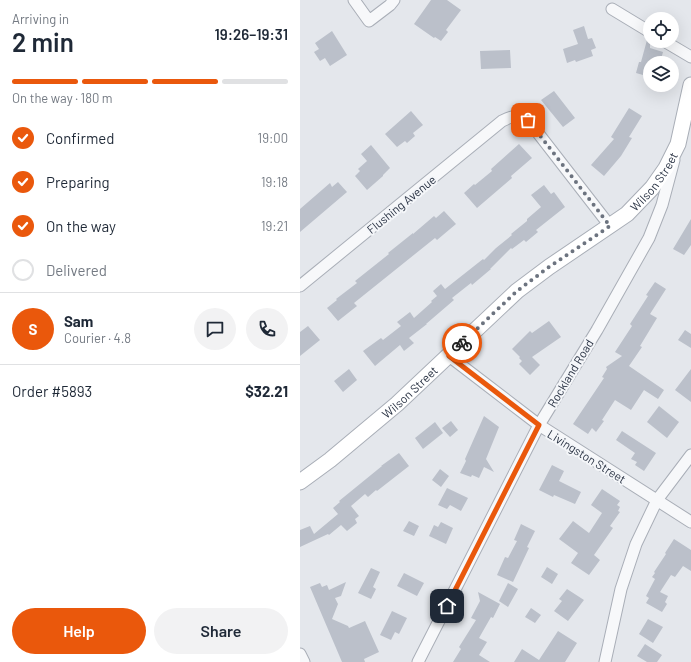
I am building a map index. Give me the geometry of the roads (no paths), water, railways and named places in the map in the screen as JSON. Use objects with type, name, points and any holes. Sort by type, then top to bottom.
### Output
[{"type":"main road","name":"Wilson Street","points":[[300,482],[330,460],[391,409],[517,291],[626,214],[652,188],[666,168],[678,144],[691,85]]},
{"type":"street","points":[[354,0],[369,21],[390,5],[394,0]]},
{"type":"street","points":[[612,9],[643,28]]},
{"type":"street","points":[[676,48],[691,57]]},
{"type":"street","name":"Flushing Avenue","points":[[300,286],[502,122],[513,116],[524,117],[528,120],[610,226]]},
{"type":"street","name":"Rockland Road","points":[[418,662],[539,425],[597,330],[649,238],[662,205],[678,144]]},
{"type":"street","name":"Livingston Street","points":[[449,356],[539,425],[691,522]]},
{"type":"street","points":[[605,662],[621,589],[636,544],[658,500],[691,455]]}]
